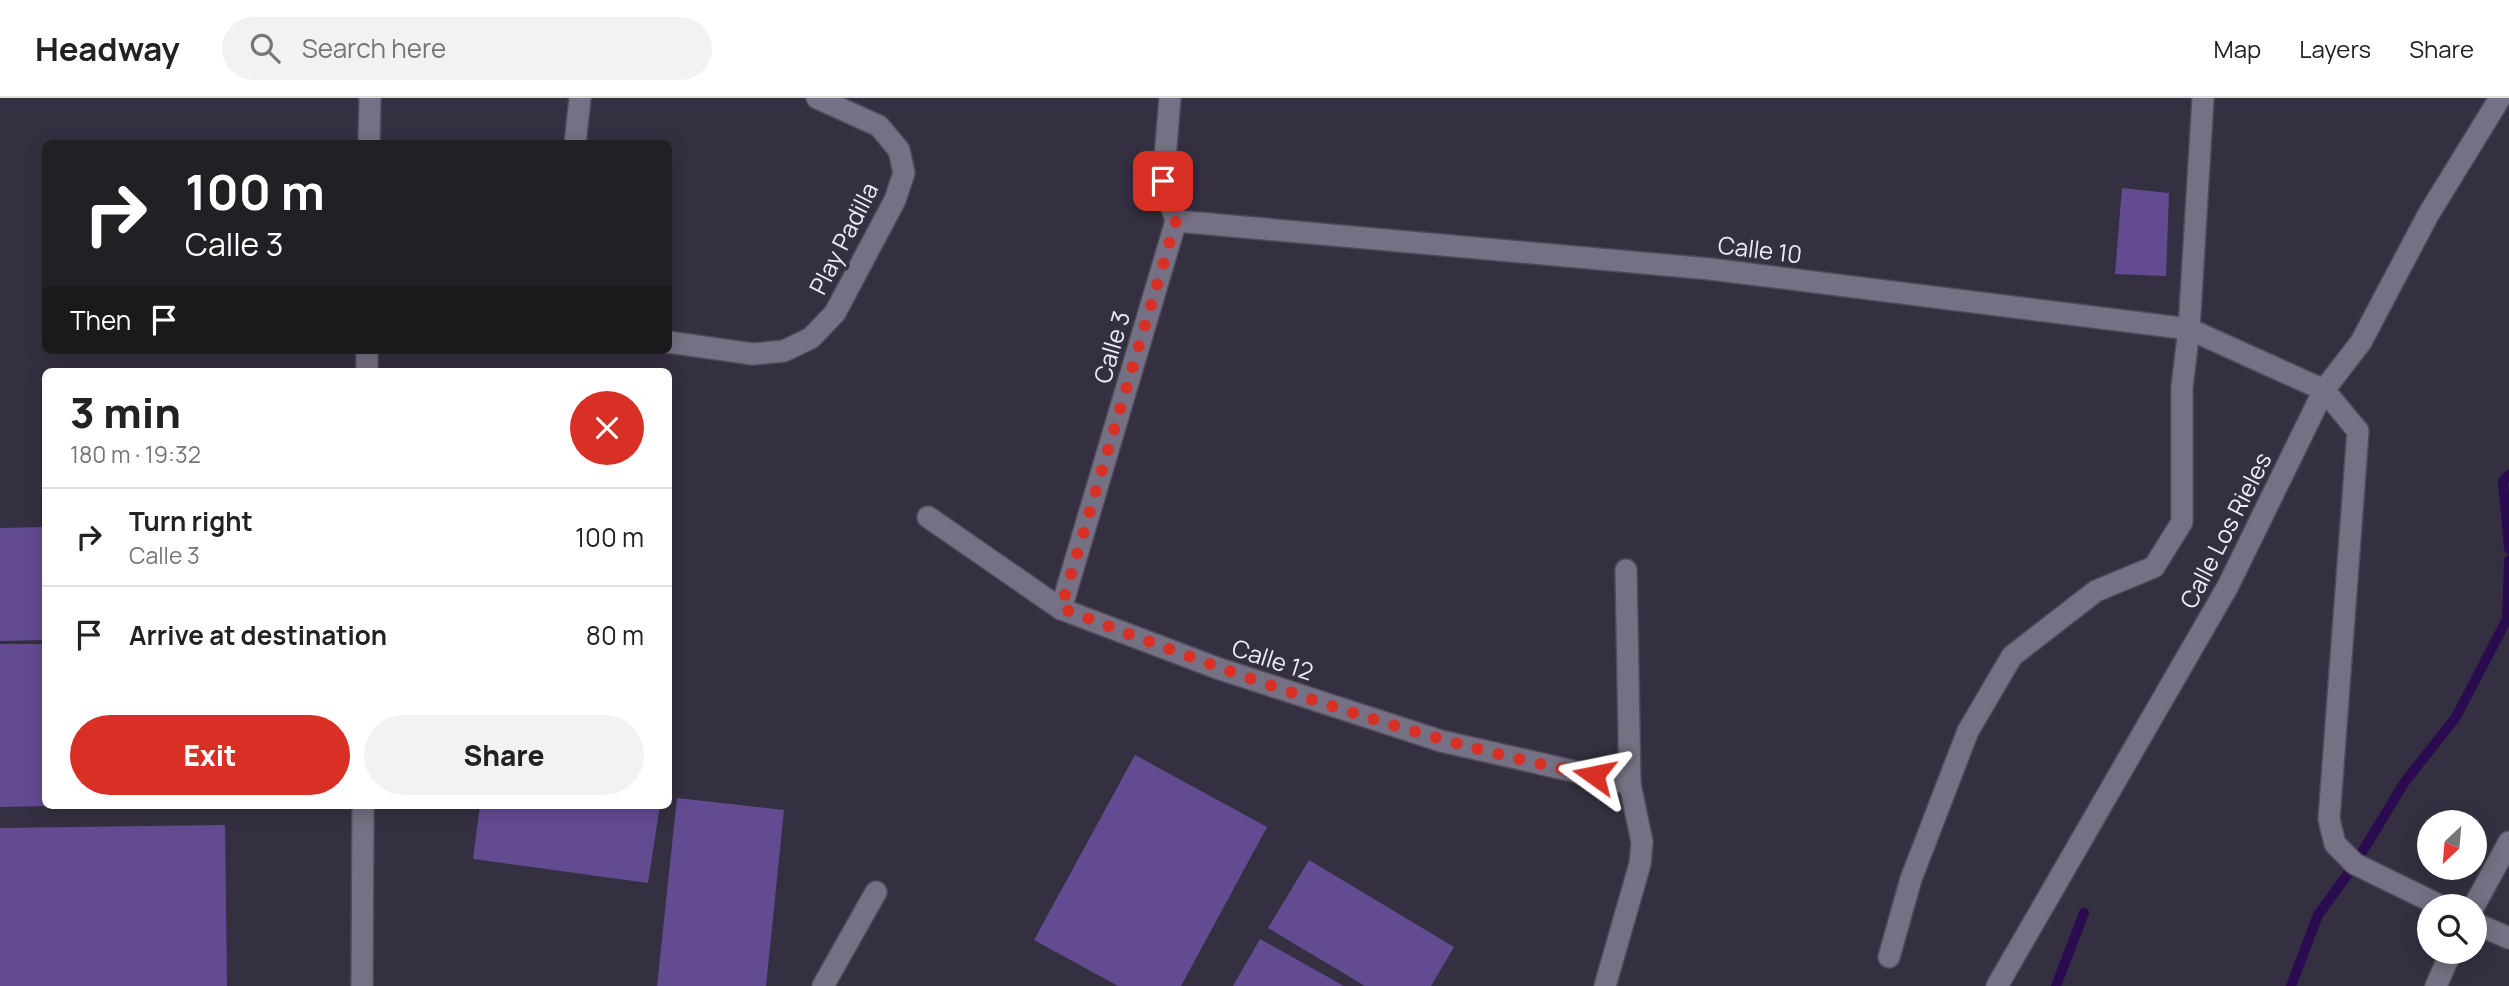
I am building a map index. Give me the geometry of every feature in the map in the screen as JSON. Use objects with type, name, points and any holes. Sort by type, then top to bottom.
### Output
[{"type":"street","points":[[369,140],[370,98]]},
{"type":"street","points":[[575,140],[580,98]]},
{"type":"street","name":"Play Padilla","points":[[672,343],[753,354],[784,351],[811,338],[835,313],[895,200],[904,173],[900,150],[879,126],[817,98]]},
{"type":"street","points":[[1170,98],[1163,181],[1176,221]]},
{"type":"street","points":[[1889,957],[1911,879],[1968,731],[2012,656],[2096,591],[2154,568],[2182,522],[2182,387],[2189,329],[2203,98]]},
{"type":"street","name":"Calle Los Rieles","points":[[1997,986],[2228,586],[2324,390],[2361,342],[2428,215],[2500,98]]},
{"type":"street","name":"Calle 10","points":[[1176,221],[1710,269],[2189,329],[2324,390]]},
{"type":"street","name":"Calle 3","points":[[1061,608],[1176,221]]},
{"type":"street","points":[[2324,390],[2358,431],[2329,819],[2335,844],[2355,864],[2417,894]]},
{"type":"street","name":"Calle 12","points":[[928,517],[1061,608],[1217,668],[1441,741],[1630,784]]},
{"type":"street","points":[[1605,986],[1640,864],[1643,842],[1630,784],[1626,570]]},
{"type":"street","points":[[362,986],[363,809]]},
{"type":"street","points":[[2481,894],[2509,842]]},
{"type":"street","points":[[823,986],[876,892]]},
{"type":"street","points":[[2487,929],[2509,938]]},
{"type":"street","points":[[2436,986],[2446,964]]},
{"type":"building","points":[[2122,188],[2169,193],[2166,276],[2115,274]]},
{"type":"building","points":[[42,527],[42,640],[0,641],[0,528]]},
{"type":"building","points":[[0,644],[42,644],[42,806],[0,807]]},
{"type":"building","points":[[1135,755],[1267,827],[1181,986],[1118,986],[1034,940]]},
{"type":"building","points":[[677,798],[784,810],[766,986],[657,986]]},
{"type":"building","points":[[479,809],[659,809],[648,883],[473,859]]},
{"type":"building","points":[[225,825],[227,986],[0,986],[0,828]]},
{"type":"building","points":[[1309,860],[1454,947],[1431,986],[1365,986],[1268,928]]},
{"type":"building","points":[[1260,939],[1344,986],[1233,986]]},
{"type":"waterway","points":[[2509,475],[2503,481],[2509,549]]},
{"type":"waterway","points":[[2291,986],[2318,915],[2355,864],[2404,783],[2456,717],[2507,619],[2509,560]]},
{"type":"waterway","points":[[2056,986],[2084,913]]},
{"type":"route","points":[[1163,181],[1176,221],[1061,608],[1217,668],[1441,741],[1594,775]]}]
